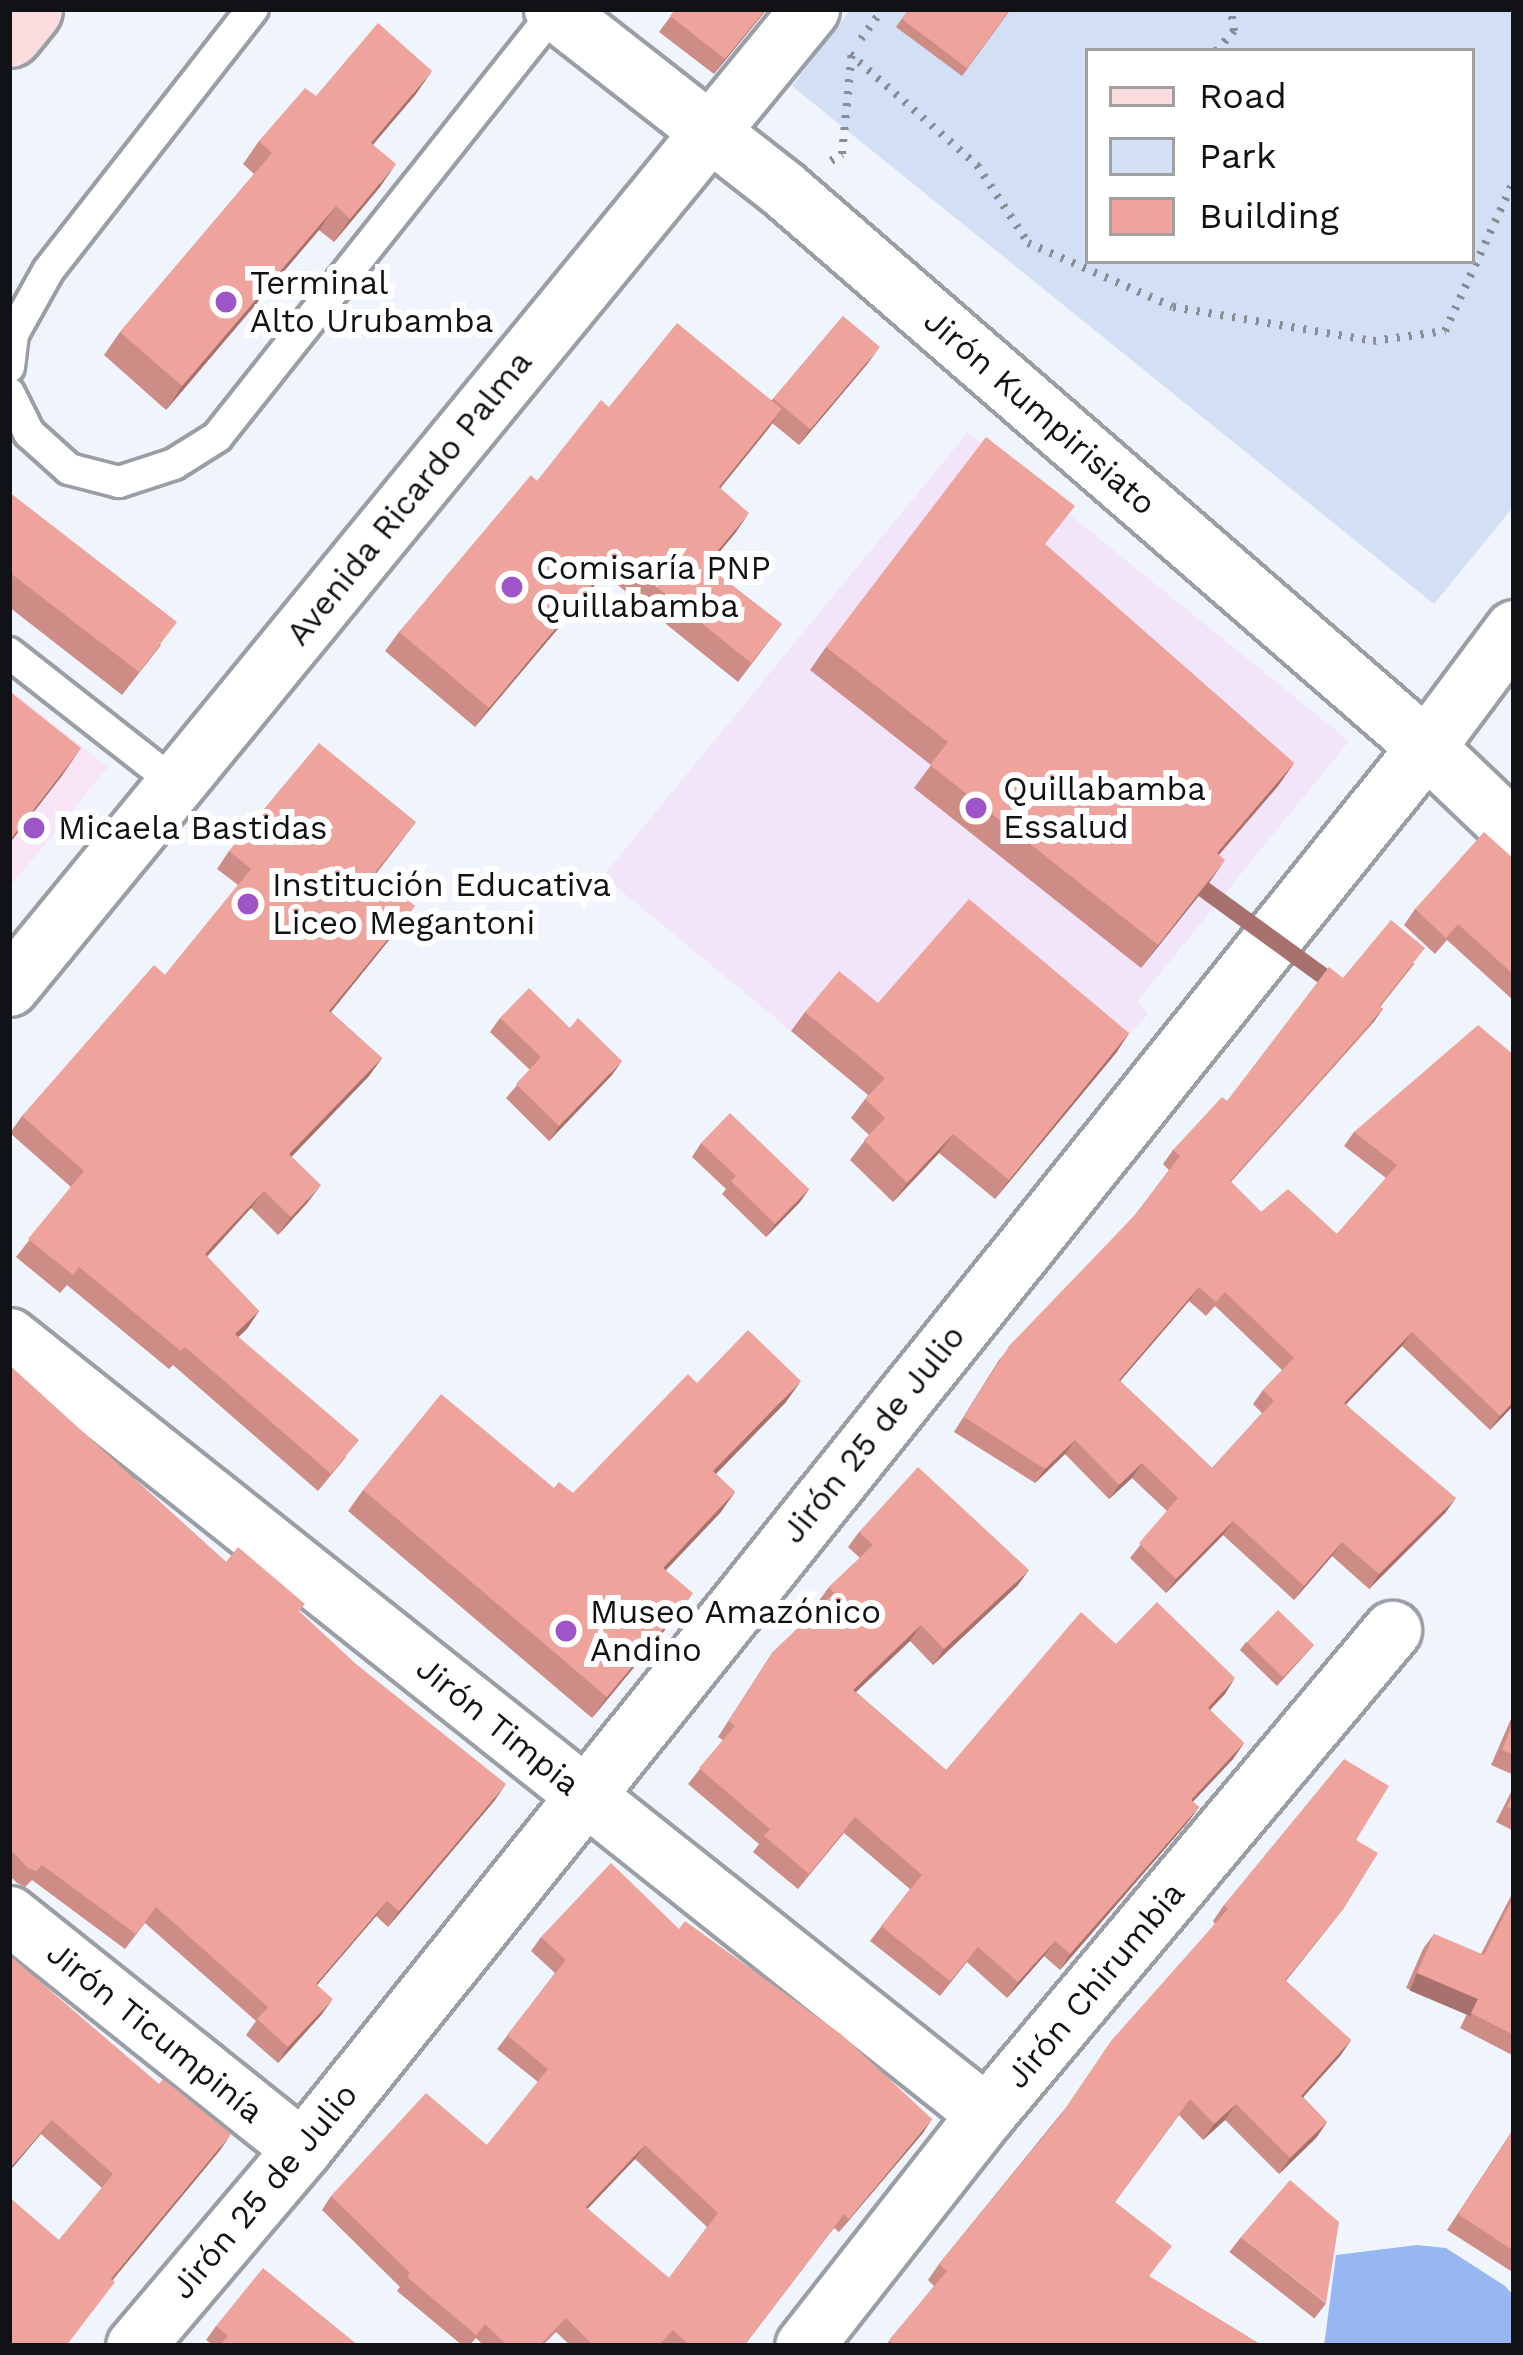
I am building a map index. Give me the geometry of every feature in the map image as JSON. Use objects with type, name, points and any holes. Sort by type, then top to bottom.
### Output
[{"type":"main road","points":[[9,34],[29,9]]},
{"type":"street","name":"Avenida Ricardo Palma","points":[[9,987],[810,9]]},
{"type":"street","name":"Jirón Kumpirisiato","points":[[554,10],[782,188],[1426,747],[1514,831]]},
{"type":"street","name":"Jirón 25 de Julio","points":[[136,2346],[302,2149],[1426,747],[1514,629]]},
{"type":"street","name":"Jirón Timpia","points":[[9,1337],[986,2114]]},
{"type":"street","name":"Jirón Chirumbia","points":[[804,2346],[986,2114],[1392,1630]]},
{"type":"street","name":"Jirón Ticumpinía","points":[[9,1915],[302,2149]]},
{"type":"lane","points":[[9,367],[13,334],[48,271],[253,9]]},
{"type":"lane","points":[[9,393],[28,433],[69,469],[119,482],[174,464],[217,436],[554,10]]},
{"type":"lane","points":[[9,652],[175,783]]},
{"type":"path","points":[[782,188],[842,154],[850,54],[884,9]]},
{"type":"path","points":[[1219,48],[1234,31],[1231,9]]},
{"type":"path","points":[[850,54],[977,165],[1028,243],[1173,307],[1373,341],[1445,331],[1514,180]]},
{"type":"shaded area","name":"Quillabamba Essalud","points":[[968,432],[1349,741],[1137,1002],[1148,1013],[995,1199],[603,876]]},
{"type":"shaded area","name":"Micaela Bastidas","points":[[9,689],[108,767],[9,888]]},
{"type":"shaded area","points":[[1417,2245],[1446,2248],[1505,2286],[1514,2296],[1514,2346],[1324,2346],[1336,2255]]},
{"type":"green space","points":[[851,9],[1514,9],[1514,506],[1434,604],[792,86]]},
{"type":"building","points":[[676,9],[766,9],[725,59],[670,16]]},
{"type":"building","points":[[909,9],[1010,9],[967,68],[902,19]]},
{"type":"building","points":[[378,23],[432,71],[371,143],[396,164],[350,219],[336,206],[182,386],[120,332],[272,153],[259,141],[305,88],[316,96]]},
{"type":"building","points":[[843,316],[880,347],[810,430],[774,399]]},
{"type":"building","points":[[677,323],[782,409],[719,487],[749,513],[706,565],[782,624],[751,663],[617,555],[489,708],[399,632],[531,475],[537,481],[601,400],[609,407]]},
{"type":"building","points":[[986,437],[1075,506],[1045,544],[1294,763],[1217,853],[1225,860],[1158,945],[930,765],[948,742],[826,647]]},
{"type":"building","points":[[9,492],[177,622],[139,672],[9,572]]},
{"type":"building","points":[[9,691],[81,748],[9,841]]},
{"type":"building","points":[[319,743],[416,822],[374,873],[415,906],[329,1011],[382,1058],[289,1154],[321,1185],[291,1217],[264,1191],[205,1254],[259,1311],[235,1334],[359,1440],[331,1474],[185,1347],[181,1351],[79,1267],[73,1275],[28,1239],[84,1171],[22,1116],[154,965],[165,975],[251,869],[229,851]]},
{"type":"building","points":[[1484,832],[1514,859],[1514,975],[1458,924],[1446,938],[1415,909]]},
{"type":"building","points":[[969,899],[1129,1033],[1009,1180],[953,1134],[907,1183],[864,1140],[885,1118],[865,1099],[885,1078],[805,1012],[839,971],[878,1003]]},
{"type":"building","points":[[1391,920],[1425,948],[1379,1006],[1383,1009],[1230,1181],[1261,1212],[1288,1189],[1337,1234],[1397,1165],[1354,1132],[1478,1025],[1514,1055],[1514,1401],[1500,1416],[1412,1332],[1344,1403],[1456,1498],[1379,1574],[1342,1542],[1304,1586],[1233,1521],[1176,1579],[1139,1543],[1178,1498],[1142,1463],[1119,1485],[1075,1440],[1045,1469],[964,1417],[1009,1346],[1135,1215],[1180,1156],[1173,1150],[1222,1097],[1227,1101],[1329,967],[1343,978]],"holes":[[[1199,1287],[1216,1302],[1225,1292],[1294,1358],[1263,1390],[1274,1401],[1212,1468],[1119,1380]]]},
{"type":"building","points":[[529,988],[570,1028],[578,1018],[622,1061],[559,1126],[516,1084],[541,1057],[500,1018]]},
{"type":"building","points":[[730,1113],[809,1189],[775,1224],[701,1143]]},
{"type":"building","points":[[748,1330],[801,1381],[713,1471],[735,1492],[663,1568],[693,1593],[607,1697],[363,1490],[441,1394],[554,1488],[559,1482],[573,1493],[688,1374],[697,1383]]},
{"type":"building","points":[[9,1365],[226,1562],[238,1547],[305,1604],[299,1611],[356,1664],[506,1784],[399,1911],[387,1901],[316,1984],[333,1999],[288,2047],[257,2019],[268,2007],[156,1907],[136,1934],[42,1865],[36,1871],[28,1868],[9,1848]]},
{"type":"building","points":[[918,1467],[1029,1570],[944,1649],[921,1625],[853,1690],[946,1770],[1081,1612],[1116,1644],[1157,1602],[1235,1678],[1208,1708],[1244,1743],[1191,1800],[1199,1807],[1070,1954],[1055,1941],[1018,1982],[978,1947],[950,1981],[881,1926],[922,1875],[855,1817],[809,1874],[764,1836],[770,1829],[699,1768],[735,1726],[729,1721],[772,1653],[834,1593],[829,1587],[873,1545],[859,1532]]},
{"type":"building","points":[[1278,1610],[1314,1645],[1283,1677],[1247,1642]]},
{"type":"building","points":[[1514,1721],[1514,1755],[1502,1750]]},
{"type":"building","points":[[1344,1759],[1389,1786],[1356,1840],[1378,1853],[1344,1908],[1285,1980],[1351,2040],[1301,2096],[1327,2122],[1290,2158],[1236,2104],[1214,2124],[1190,2099],[1115,2202],[1172,2246],[1149,2276],[1263,2346],[895,2346],[889,2340],[947,2271],[939,2264],[1058,2119],[1111,2041],[1228,1909],[1224,1905]]},
{"type":"building","points":[[611,1863],[679,1929],[685,1921],[842,2035],[932,2119],[849,2219],[844,2214],[744,2346],[690,2346],[673,2330],[658,2346],[594,2346],[566,2318],[539,2346],[508,2346],[485,2324],[476,2335],[407,2277],[410,2273],[331,2196],[426,2093],[487,2145],[548,2069],[507,2035],[566,1960],[541,1937]],"holes":[[[645,2145],[718,2213],[669,2278],[586,2207]]]},
{"type":"building","points":[[1514,1896],[1514,2035],[1471,2013],[1478,1999],[1417,1973],[1434,1934],[1484,1955]]},
{"type":"building","points":[[9,1955],[159,2084],[163,2079],[231,2134],[111,2279],[115,2282],[66,2346],[9,2346],[9,2197],[59,2240],[113,2174],[52,2120],[9,2169]]},
{"type":"building","points":[[1514,2129],[1514,2251],[1458,2214]]},
{"type":"building","points":[[1290,2180],[1339,2222],[1326,2303],[1241,2237]]},
{"type":"building","points":[[263,2268],[359,2346],[219,2346],[228,2336],[216,2326]]},
{"type":"place","name":"Terminal Alto Urubamba","points":[[226,302]]},
{"type":"place","name":"Comisaría PNP Quillabamba","points":[[512,587]]},
{"type":"place","name":"Quillabamba Essalud","points":[[976,808]]},
{"type":"place","name":"Micaela Bastidas","points":[[34,828]]},
{"type":"place","name":"Institución Educativa Liceo Megantoni","points":[[248,904]]},
{"type":"place","name":"Museo Amazónico Andino","points":[[566,1631]]}]
